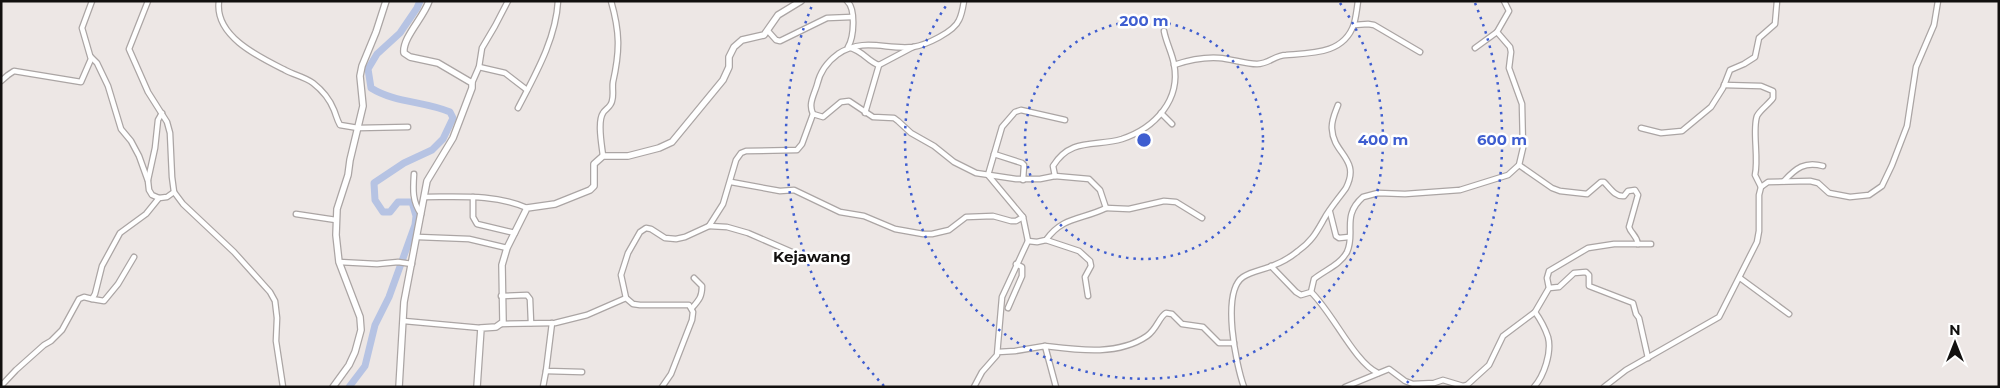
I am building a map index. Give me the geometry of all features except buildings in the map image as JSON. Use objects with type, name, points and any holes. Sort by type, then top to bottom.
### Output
[{"type":"street","points":[[92,1],[82,28],[84,39],[91,57],[97,63],[106,80],[121,129],[134,147],[148,181],[150,193],[159,198],[167,197],[174,192]]},
{"type":"street","points":[[148,1],[129,48],[148,92],[167,122],[170,133],[174,192],[183,204],[229,247],[270,292],[275,301],[277,318],[276,341],[283,387]]},
{"type":"street","points":[[219,1],[218,9],[224,25],[242,45],[286,71],[313,83],[328,99],[340,124],[358,128],[408,127]]},
{"type":"street","points":[[333,387],[352,358],[361,330],[360,317],[339,262],[337,209],[348,175],[363,106],[360,76],[362,66],[386,1]]},
{"type":"street","points":[[429,1],[422,17],[406,42],[404,53],[410,57],[438,63],[472,84]]},
{"type":"street","points":[[399,387],[404,302],[430,176],[444,157],[453,138],[471,92],[482,48],[496,26],[508,1]]},
{"type":"street","points":[[518,108],[536,75],[552,33],[556,20],[558,1]]},
{"type":"street","points":[[603,156],[602,116],[611,105],[613,99],[613,84],[617,70],[618,28],[611,1]]},
{"type":"street","points":[[425,197],[472,197],[500,200],[527,208],[555,204],[590,190],[594,186],[594,164],[603,156],[628,156],[659,148],[672,142],[723,80],[729,67],[729,57],[734,47],[742,40],[764,35],[768,32],[778,15],[801,1]]},
{"type":"street","points":[[847,1],[852,6],[854,30],[848,48]]},
{"type":"street","points":[[848,48],[857,50],[874,64],[884,64],[954,27],[959,21],[964,1]]},
{"type":"street","points":[[1174,65],[1195,59],[1212,58],[1261,64],[1285,54],[1327,51],[1345,39],[1354,26],[1358,1]]},
{"type":"street","points":[[1475,48],[1497,32],[1509,11],[1504,1]]},
{"type":"street","points":[[1641,128],[1661,134],[1682,131],[1711,107],[1730,70],[1755,57],[1759,38],[1775,24],[1777,1]]},
{"type":"street","points":[[1761,187],[1768,182],[1810,180],[1818,183],[1829,193],[1850,197],[1869,195],[1878,190],[1892,164],[1907,126],[1916,67],[1934,25],[1938,1]]},
{"type":"street","points":[[768,32],[776,40],[780,41],[827,18],[852,17]]},
{"type":"street","points":[[1354,26],[1374,25],[1420,52]]},
{"type":"street","points":[[1056,176],[1053,166],[1059,157],[1071,149],[1087,143],[1121,139],[1145,127],[1162,113],[1172,97],[1174,65],[1164,31]]},
{"type":"street","points":[[1379,374],[1373,371],[1361,359],[1333,318],[1312,292],[1314,279],[1330,269],[1346,254],[1349,245],[1349,226],[1352,213],[1360,200],[1368,194],[1405,194],[1460,190],[1508,176],[1519,165],[1522,157],[1522,104],[1509,68],[1510,47],[1497,32]]},
{"type":"street","points":[[914,47],[860,44],[848,48],[825,65],[812,99],[811,110],[814,114],[823,117],[838,104],[845,101],[852,103],[864,113],[873,117],[894,118],[911,133],[934,146],[967,170],[1023,180],[1056,176],[1089,179],[1100,190],[1106,208]]},
{"type":"street","points":[[1,81],[8,74],[14,72],[80,82],[91,57]]},
{"type":"street","points":[[864,113],[880,64]]},
{"type":"street","points":[[479,66],[506,73],[527,90]]},
{"type":"street","points":[[1604,387],[1626,370],[1715,320],[1725,307],[1757,242],[1761,187],[1755,175],[1757,166],[1755,142],[1757,116],[1773,98],[1772,91],[1761,86],[1724,84]]},
{"type":"street","points":[[1244,387],[1238,370],[1234,343],[1232,305],[1241,279],[1253,271],[1271,266],[1296,253],[1310,242],[1346,188],[1350,180],[1350,165],[1333,136],[1332,123],[1338,105]]},
{"type":"street","points":[[988,175],[1002,127],[1014,112],[1022,110],[1065,120]]},
{"type":"street","points":[[148,181],[155,148],[158,120],[162,113]]},
{"type":"street","points":[[1162,113],[1172,124]]},
{"type":"street","points":[[709,226],[723,204],[736,160],[741,153],[746,151],[799,148],[814,114]]},
{"type":"street","points":[[994,154],[1022,162],[1024,165],[1023,180]]},
{"type":"street","points":[[1784,181],[1807,164],[1812,163],[1823,166]]},
{"type":"street","points":[[1519,165],[1560,192],[1586,194],[1601,182],[1604,182],[1616,195],[1620,196],[1624,196],[1628,191],[1635,190],[1638,195],[1629,227],[1630,231],[1636,235],[1638,244]]},
{"type":"street","points":[[414,174],[414,200],[422,215]]},
{"type":"street","points":[[974,387],[982,372],[998,352],[1002,297],[1028,241],[1023,217],[988,175]]},
{"type":"street","points":[[731,182],[780,191],[794,190],[840,212],[864,216],[895,229],[923,234],[949,230],[966,217],[993,216],[1011,222],[1023,217]]},
{"type":"street","points":[[472,197],[473,217],[477,224],[515,233]]},
{"type":"street","points":[[92,299],[102,266],[120,232],[146,214],[159,198]]},
{"type":"street","points":[[1046,240],[1061,224],[1074,218],[1092,215],[1106,208],[1129,209],[1164,201],[1176,202],[1202,218]]},
{"type":"street","points":[[501,324],[503,322],[501,296],[502,265],[507,248],[527,208]]},
{"type":"street","points":[[1330,212],[1336,236],[1339,238],[1349,237]]},
{"type":"street","points":[[296,214],[336,220]]},
{"type":"street","points":[[692,308],[686,305],[633,304],[626,298],[621,275],[628,253],[640,232],[646,228],[666,238],[676,239],[709,226],[727,227],[748,233],[808,259],[829,255]]},
{"type":"street","points":[[418,237],[469,239],[507,248]]},
{"type":"street","points":[[1028,241],[1046,240],[1079,250],[1090,261],[1091,266],[1085,277],[1088,296]]},
{"type":"street","points":[[1345,387],[1389,369],[1412,384],[1434,383],[1443,380],[1463,386],[1466,385],[1489,365],[1503,336],[1535,312],[1550,288],[1547,278],[1549,271],[1580,252],[1599,245],[1651,244]]},
{"type":"street","points":[[1,386],[16,370],[44,345],[52,341],[62,330],[79,299],[84,297],[104,301],[118,284],[134,257]]},
{"type":"street","points":[[339,262],[377,264],[398,262],[412,264]]},
{"type":"street","points":[[1008,308],[1022,276],[1022,267],[1016,264]]},
{"type":"street","points":[[1271,266],[1296,292],[1301,294],[1312,292]]},
{"type":"street","points":[[1550,288],[1559,287],[1574,273],[1586,272],[1589,286],[1633,303],[1639,318],[1648,358]]},
{"type":"street","points":[[662,387],[671,374],[692,320],[692,308],[701,298],[702,286],[694,278]]},
{"type":"street","points":[[1740,278],[1789,314]]},
{"type":"street","points":[[501,296],[527,295],[530,299],[531,323]]},
{"type":"street","points":[[404,321],[481,328],[491,328],[501,324],[552,323],[587,315],[626,298]]},
{"type":"street","points":[[1534,387],[1543,373],[1549,346],[1543,325],[1535,312]]},
{"type":"street","points":[[998,352],[1045,346],[1091,350],[1125,346],[1156,329],[1162,316],[1166,313],[1172,314],[1182,324],[1203,327],[1219,343],[1234,343]]},
{"type":"street","points":[[543,387],[552,323]]},
{"type":"street","points":[[477,387],[481,328]]},
{"type":"street","points":[[1045,346],[1056,387]]},
{"type":"street","points":[[546,371],[582,372]]},
{"type":"waterway","points":[[349,387],[365,366],[375,325],[389,297],[415,225],[416,216],[412,202],[398,202],[390,212],[383,212],[375,200],[374,183],[404,163],[432,150],[443,139],[453,118],[450,112],[440,108],[390,97],[371,88],[368,69],[377,54],[400,33],[420,1]]},
{"type":"district","name":"Kejawang","points":[[812,256]]}]
